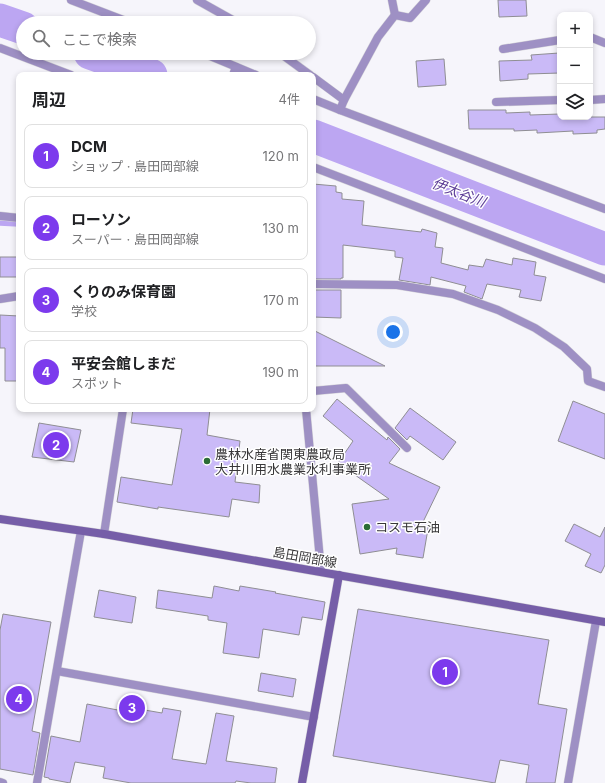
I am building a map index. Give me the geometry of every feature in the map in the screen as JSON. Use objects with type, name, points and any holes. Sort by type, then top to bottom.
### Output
[{"type":"main road","name":"島田岡部線","points":[[0,519],[104,534],[605,622]]},
{"type":"main road","points":[[302,783],[339,575]]},
{"type":"street","points":[[71,0],[113,16]]},
{"type":"street","points":[[197,0],[226,16]]},
{"type":"street","points":[[392,0],[395,15]]},
{"type":"street","points":[[395,15],[410,18],[426,0]]},
{"type":"street","points":[[340,110],[378,36],[395,15]]},
{"type":"street","points":[[593,38],[605,43]]},
{"type":"street","points":[[503,49],[557,40]]},
{"type":"street","points":[[0,48],[16,54]]},
{"type":"street","points":[[32,60],[63,72]]},
{"type":"street","points":[[220,60],[248,72]]},
{"type":"street","points":[[290,60],[306,72]]},
{"type":"street","points":[[234,72],[236,67]]},
{"type":"street","points":[[316,79],[344,100]]},
{"type":"street","points":[[593,100],[605,99]]},
{"type":"street","points":[[316,100],[605,209]]},
{"type":"street","points":[[496,102],[557,100]]},
{"type":"street","points":[[316,168],[605,279]]},
{"type":"street","points":[[0,216],[16,218]]},
{"type":"street","points":[[316,284],[397,285],[453,294],[498,310],[535,328],[564,347],[587,369],[588,381],[605,387]]},
{"type":"street","points":[[0,299],[16,296]]},
{"type":"street","points":[[316,391],[346,388],[407,448]]},
{"type":"street","points":[[104,534],[123,412]]},
{"type":"street","points":[[306,412],[321,572]]},
{"type":"street","points":[[37,783],[81,531]]},
{"type":"street","points":[[568,783],[596,621]]},
{"type":"street","points":[[57,671],[314,717]]},
{"type":"building","points":[[498,0],[526,0],[527,16],[499,17]]},
{"type":"building","points":[[557,53],[557,73],[528,74],[528,79],[500,81],[499,61],[532,60],[531,55]]},
{"type":"building","points":[[444,59],[446,85],[418,87],[416,61]]},
{"type":"building","points":[[468,110],[506,110],[506,113],[530,112],[530,115],[557,114],[557,120],[593,120],[593,117],[605,117],[605,129],[597,130],[597,133],[573,134],[573,131],[537,133],[537,130],[514,131],[514,129],[469,129]]},
{"type":"building","points":[[316,184],[336,186],[336,192],[342,193],[342,199],[364,201],[362,225],[421,232],[422,229],[437,233],[435,247],[443,248],[441,263],[468,270],[469,265],[483,267],[486,259],[512,265],[513,258],[536,262],[534,275],[546,277],[541,301],[519,297],[521,290],[487,284],[482,299],[464,292],[466,286],[431,277],[430,285],[399,280],[403,258],[395,257],[395,251],[343,245],[343,278],[316,279]]},
{"type":"building","points":[[0,257],[16,257],[16,277],[0,277]]},
{"type":"building","points":[[316,290],[341,290],[341,318],[316,317]]},
{"type":"building","points":[[0,315],[16,316],[16,381],[5,381],[5,348],[0,348]]},
{"type":"building","points":[[316,332],[385,366],[316,366]]},
{"type":"building","points":[[337,399],[387,440],[388,437],[400,449],[389,463],[440,487],[423,522],[429,523],[423,558],[396,554],[397,548],[360,554],[352,504],[389,499],[338,463],[353,441],[323,416]]},
{"type":"building","points":[[573,401],[605,414],[605,459],[558,441]]},
{"type":"building","points":[[410,408],[456,442],[443,460],[410,436],[407,440],[395,428]]},
{"type":"building","name":"農林水産省関東農政局 大井川用水農業水利事業所","points":[[133,412],[210,412],[207,435],[240,441],[235,482],[260,485],[259,503],[232,499],[229,517],[158,507],[158,509],[117,502],[121,477],[172,485],[182,429],[131,423]]},
{"type":"building","points":[[39,423],[81,430],[74,462],[32,457]]},
{"type":"building","points":[[574,524],[600,537],[605,527],[605,565],[601,573],[585,566],[591,554],[565,541]]},
{"type":"building","points":[[214,586],[239,591],[240,586],[325,602],[322,620],[302,617],[299,635],[263,629],[259,658],[223,653],[227,623],[208,620],[208,616],[156,608],[158,590],[212,598]]},
{"type":"building","points":[[99,590],[136,597],[132,623],[94,617]]},
{"type":"building","points":[[358,609],[549,640],[538,704],[567,709],[555,783],[526,783],[529,765],[500,760],[495,783],[333,756]]},
{"type":"building","points":[[3,614],[51,622],[32,731],[40,733],[33,775],[0,769],[0,630]]},
{"type":"building","points":[[261,673],[296,679],[293,697],[258,691]]},
{"type":"building","points":[[87,704],[138,714],[139,709],[162,713],[163,708],[181,711],[172,759],[206,764],[216,713],[234,716],[226,761],[277,768],[275,783],[251,783],[236,781],[235,783],[131,783],[103,778],[105,767],[75,762],[70,783],[44,777],[51,736],[80,742]]},
{"type":"waterway","name":"伊太谷川","points":[[0,20],[16,26]]},
{"type":"waterway","name":"伊太谷川","points":[[109,60],[143,72]]},
{"type":"waterway","name":"伊太谷川","points":[[316,137],[605,249]]},
{"type":"waterway","points":[[0,223],[16,224]]},
{"type":"place","name":"ローソン","points":[[56,445]]},
{"type":"place","name":"農林水産省関東農政局 大井川用水農業水利事業所","points":[[207,461]]},
{"type":"place","name":"コスモ石油","points":[[367,527]]},
{"type":"place","name":"DCM","points":[[445,672]]},
{"type":"place","name":"平安会館しまだ","points":[[19,699]]},
{"type":"place","name":"くりのみ保育園","points":[[132,708]]}]
